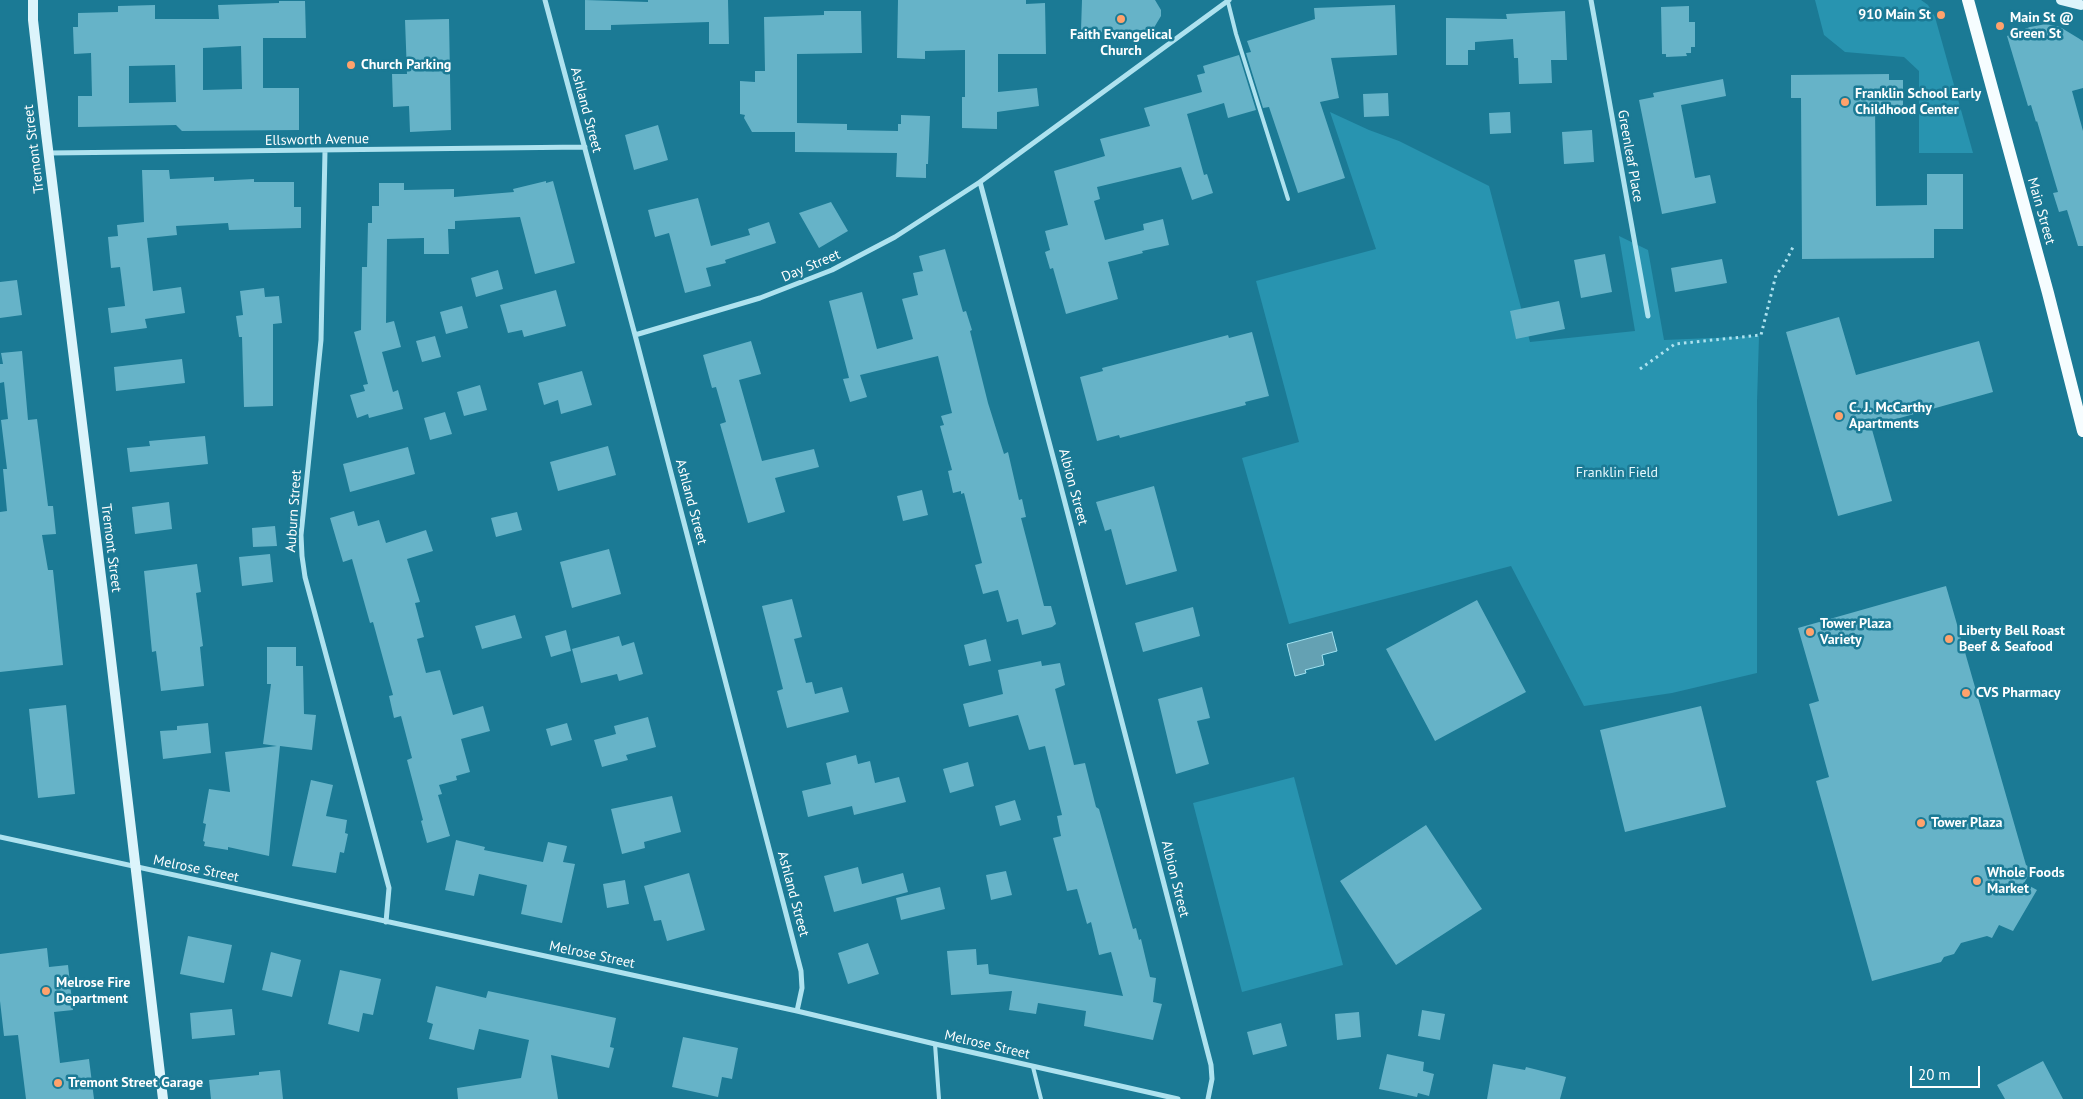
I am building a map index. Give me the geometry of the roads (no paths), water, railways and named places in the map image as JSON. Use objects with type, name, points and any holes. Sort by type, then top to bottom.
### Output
[{"type":"main road","name":"Main Street","points":[[1968,0],[2046,284],[2083,431]]},
{"type":"street","name":"Tremont Street","points":[[34,0],[33,20],[105,609],[162,1099]]},
{"type":"street","name":"Ashland Street","points":[[545,0],[635,335],[802,975],[802,988],[797,1010]]},
{"type":"street","name":"Greenleaf Place","points":[[1590,0],[1648,316]]},
{"type":"street","points":[[2061,0],[2080,4]]},
{"type":"street","points":[[980,182],[1229,1]]},
{"type":"street","name":"Ellsworth Avenue","points":[[49,153],[585,147]]},
{"type":"street","name":"Auburn Street","points":[[325,151],[321,340],[301,535],[302,556],[305,577],[389,888],[386,922]]},
{"type":"street","name":"Day Street","points":[[635,335],[760,298],[832,270],[895,237],[980,182]]},
{"type":"street","name":"Albion Street","points":[[980,182],[1090,596],[1211,1065],[1212,1079],[1208,1099]]},
{"type":"street","name":"Melrose Street","points":[[0,837],[797,1010],[1033,1067],[1178,1099]]},
{"type":"lane","points":[[1229,1],[1236,34],[1288,198]]},
{"type":"lane","points":[[935,1044],[939,1099]]},
{"type":"lane","points":[[1033,1067],[1041,1099]]},
{"type":"place","name":"910 Main St","points":[[1941,15]]},
{"type":"place","name":"Faith Evangelical Church","points":[[1121,19]]},
{"type":"place","name":"Main St @ Green St","points":[[2000,26]]},
{"type":"place","name":"Church Parking","points":[[351,65]]},
{"type":"place","name":"Franklin School Early Childhood Center","points":[[1845,102]]},
{"type":"place","name":"C. J. McCarthy Apartments","points":[[1839,416]]},
{"type":"place","name":"Tower Plaza Variety","points":[[1810,632]]},
{"type":"place","name":"Liberty Bell Roast Beef & Seafood","points":[[1949,639]]},
{"type":"place","name":"CVS Pharmacy","points":[[1966,693]]},
{"type":"place","name":"Tower Plaza","points":[[1921,823]]},
{"type":"place","name":"Whole Foods Market","points":[[1977,881]]},
{"type":"place","name":"Melrose Fire Department","points":[[46,991]]},
{"type":"place","name":"Tremont Street Garage","points":[[58,1083]]},
{"type":"park label","name":"Franklin Field","points":[[1617,473]]}]
